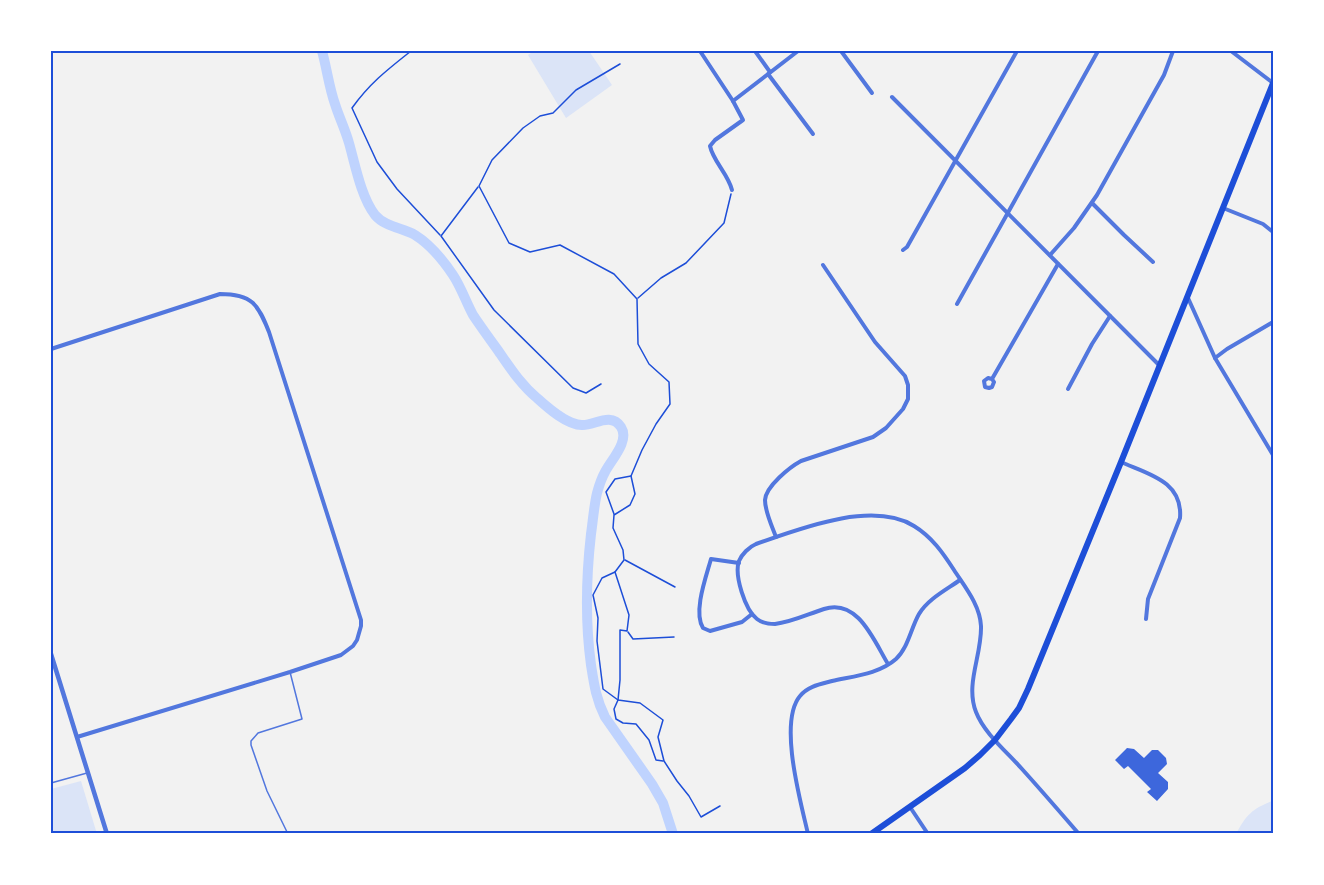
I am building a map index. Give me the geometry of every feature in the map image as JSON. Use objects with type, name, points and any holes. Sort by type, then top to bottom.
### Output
[{"type":"main road","points":[[871,834],[965,768],[995,740],[1015,713],[1028,689],[1273,83]]},
{"type":"street","points":[[700,51],[743,120],[710,146],[732,190]]},
{"type":"street","points":[[755,51],[813,134]]},
{"type":"street","points":[[733,101],[798,51]]},
{"type":"street","points":[[841,51],[872,93]]},
{"type":"street","points":[[903,250],[907,247],[1017,51]]},
{"type":"street","points":[[957,304],[1098,51]]},
{"type":"street","points":[[1050,255],[1092,203],[1164,75],[1173,51]]},
{"type":"street","points":[[1231,51],[1273,83]]},
{"type":"street","points":[[892,97],[1160,366]]},
{"type":"street","points":[[1092,203],[1153,262]]},
{"type":"street","points":[[1223,208],[1263,224],[1273,232]]},
{"type":"street","points":[[992,379],[1058,264]]},
{"type":"street","points":[[776,537],[765,499],[775,482],[801,461],[878,435],[903,409],[908,399],[908,385],[905,376],[875,342],[823,265]]},
{"type":"street","points":[[51,350],[220,294],[234,294],[254,304],[261,311],[287,387],[361,620],[357,640],[348,651],[341,655],[77,737]]},
{"type":"street","points":[[1187,297],[1215,358],[1273,456]]},
{"type":"street","points":[[1068,389],[1110,316]]},
{"type":"street","points":[[1215,358],[1273,322]]},
{"type":"street","points":[[1121,462],[1164,481],[1175,494],[1179,505],[1180,518],[1148,599],[1146,619]]},
{"type":"street","points":[[888,664],[863,623],[848,609],[828,608],[776,624],[760,621],[752,614],[745,602],[739,579],[739,563],[744,554],[751,546],[776,537],[833,520],[874,514],[908,523],[926,535],[940,550],[978,609],[981,628],[972,693],[979,718],[995,740],[1079,834]]},
{"type":"street","points":[[739,563],[711,559],[699,609],[699,619],[703,628],[710,631],[742,622],[752,614]]},
{"type":"street","points":[[808,834],[791,753],[795,703],[802,694],[815,686],[882,669],[901,654],[917,617],[924,607],[960,580]]},
{"type":"street","points":[[51,654],[107,834]]},
{"type":"street","points":[[910,807],[928,834]]},
{"type":"lane","points":[[288,834],[267,791],[251,741],[258,733],[302,719],[290,672]]},
{"type":"lane","points":[[51,783],[88,773]]},
{"type":"path","points":[[411,51],[382,74],[352,108],[376,162],[397,189],[441,236],[494,310],[573,388],[586,393],[601,384]]},
{"type":"path","points":[[441,236],[479,186],[492,160],[523,128],[540,116],[553,113],[576,90],[620,64]]},
{"type":"path","points":[[479,186],[509,243],[530,252],[560,245],[614,274],[637,299],[638,344],[649,364],[669,382],[670,404],[642,450],[632,476],[635,494],[630,506],[614,516]]},
{"type":"path","points":[[637,299],[661,278],[686,263],[724,223],[732,190]]},
{"type":"path","points":[[632,476],[615,479],[606,492],[614,516],[613,528],[623,550],[624,560],[615,572],[602,578],[593,595],[598,618],[597,641],[603,689],[618,700],[640,703],[663,720],[658,737],[664,761],[701,817],[720,806]]},
{"type":"path","points":[[624,560],[675,587]]},
{"type":"path","points":[[615,572],[629,615],[627,632]]},
{"type":"path","points":[[664,761],[656,760],[649,740],[636,723],[623,723],[616,719],[614,709],[618,700],[620,680],[620,630],[627,632],[633,639],[674,637]]},
{"type":"shaded area","points":[[534,51],[589,51],[612,85],[566,118],[528,55]]},
{"type":"shaded area","points":[[81,781],[97,834],[51,834],[51,789]]},
{"type":"shaded area","points":[[1273,801],[1273,834],[1236,834],[1250,813]]},
{"type":"building","points":[[1127,748],[1134,749],[1144,758],[1152,750],[1158,750],[1166,758],[1167,764],[1158,773],[1168,782],[1168,789],[1157,801],[1147,792],[1151,789],[1128,766],[1124,769],[1115,760]]},
{"type":"waterway","points":[[322,51],[333,98],[359,180],[375,215],[389,225],[415,235],[436,253],[456,280],[473,315],[510,368],[525,387],[547,407],[558,416],[577,425],[613,420],[621,427],[623,438],[619,450],[605,472],[597,493],[589,550],[587,600],[591,665],[597,698],[605,717],[652,784],[663,803],[673,834]]}]
